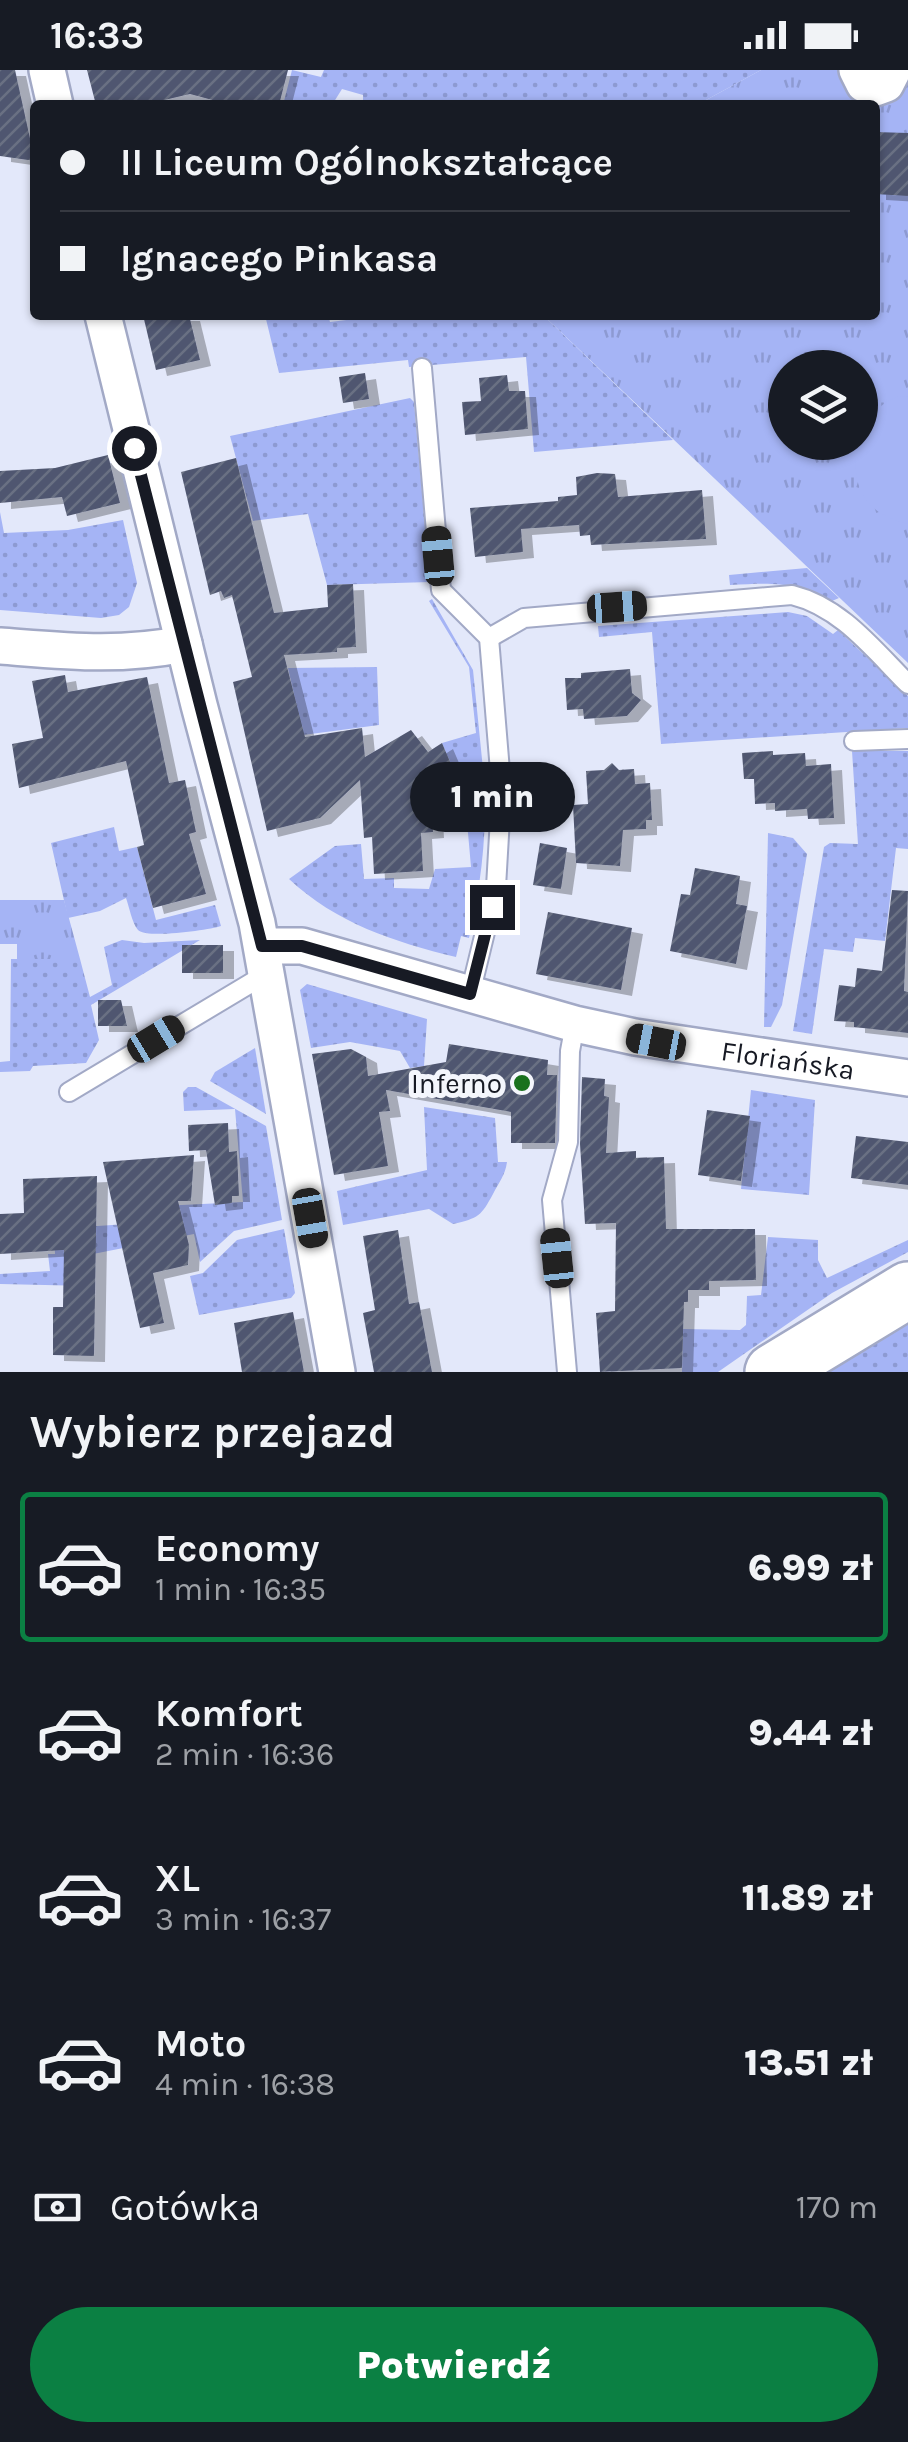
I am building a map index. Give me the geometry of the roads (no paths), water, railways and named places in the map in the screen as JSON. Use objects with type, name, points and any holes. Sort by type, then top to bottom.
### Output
[{"type":"main road","points":[[773,1372],[908,1290]]},
{"type":"street","points":[[46,70],[55,100]]},
{"type":"street","points":[[104,320],[264,960],[336,1372]]},
{"type":"street","points":[[0,646],[98,654],[138,653],[184,644]]},
{"type":"street","name":"Floriańska","points":[[264,960],[302,946],[575,1024],[678,1046],[908,1078]]},
{"type":"lane","points":[[422,368],[441,590],[490,638],[500,818],[496,887],[470,994]]},
{"type":"lane","points":[[490,638],[524,618],[792,594],[814,600],[837,615],[908,684]]},
{"type":"lane","points":[[854,741],[908,739]]},
{"type":"lane","points":[[69,1092],[264,960]]},
{"type":"lane","points":[[568,1372],[552,1200],[568,1142],[570,1046],[575,1024]]},
{"type":"place","name":"Inferno","points":[[522,1083]]}]
